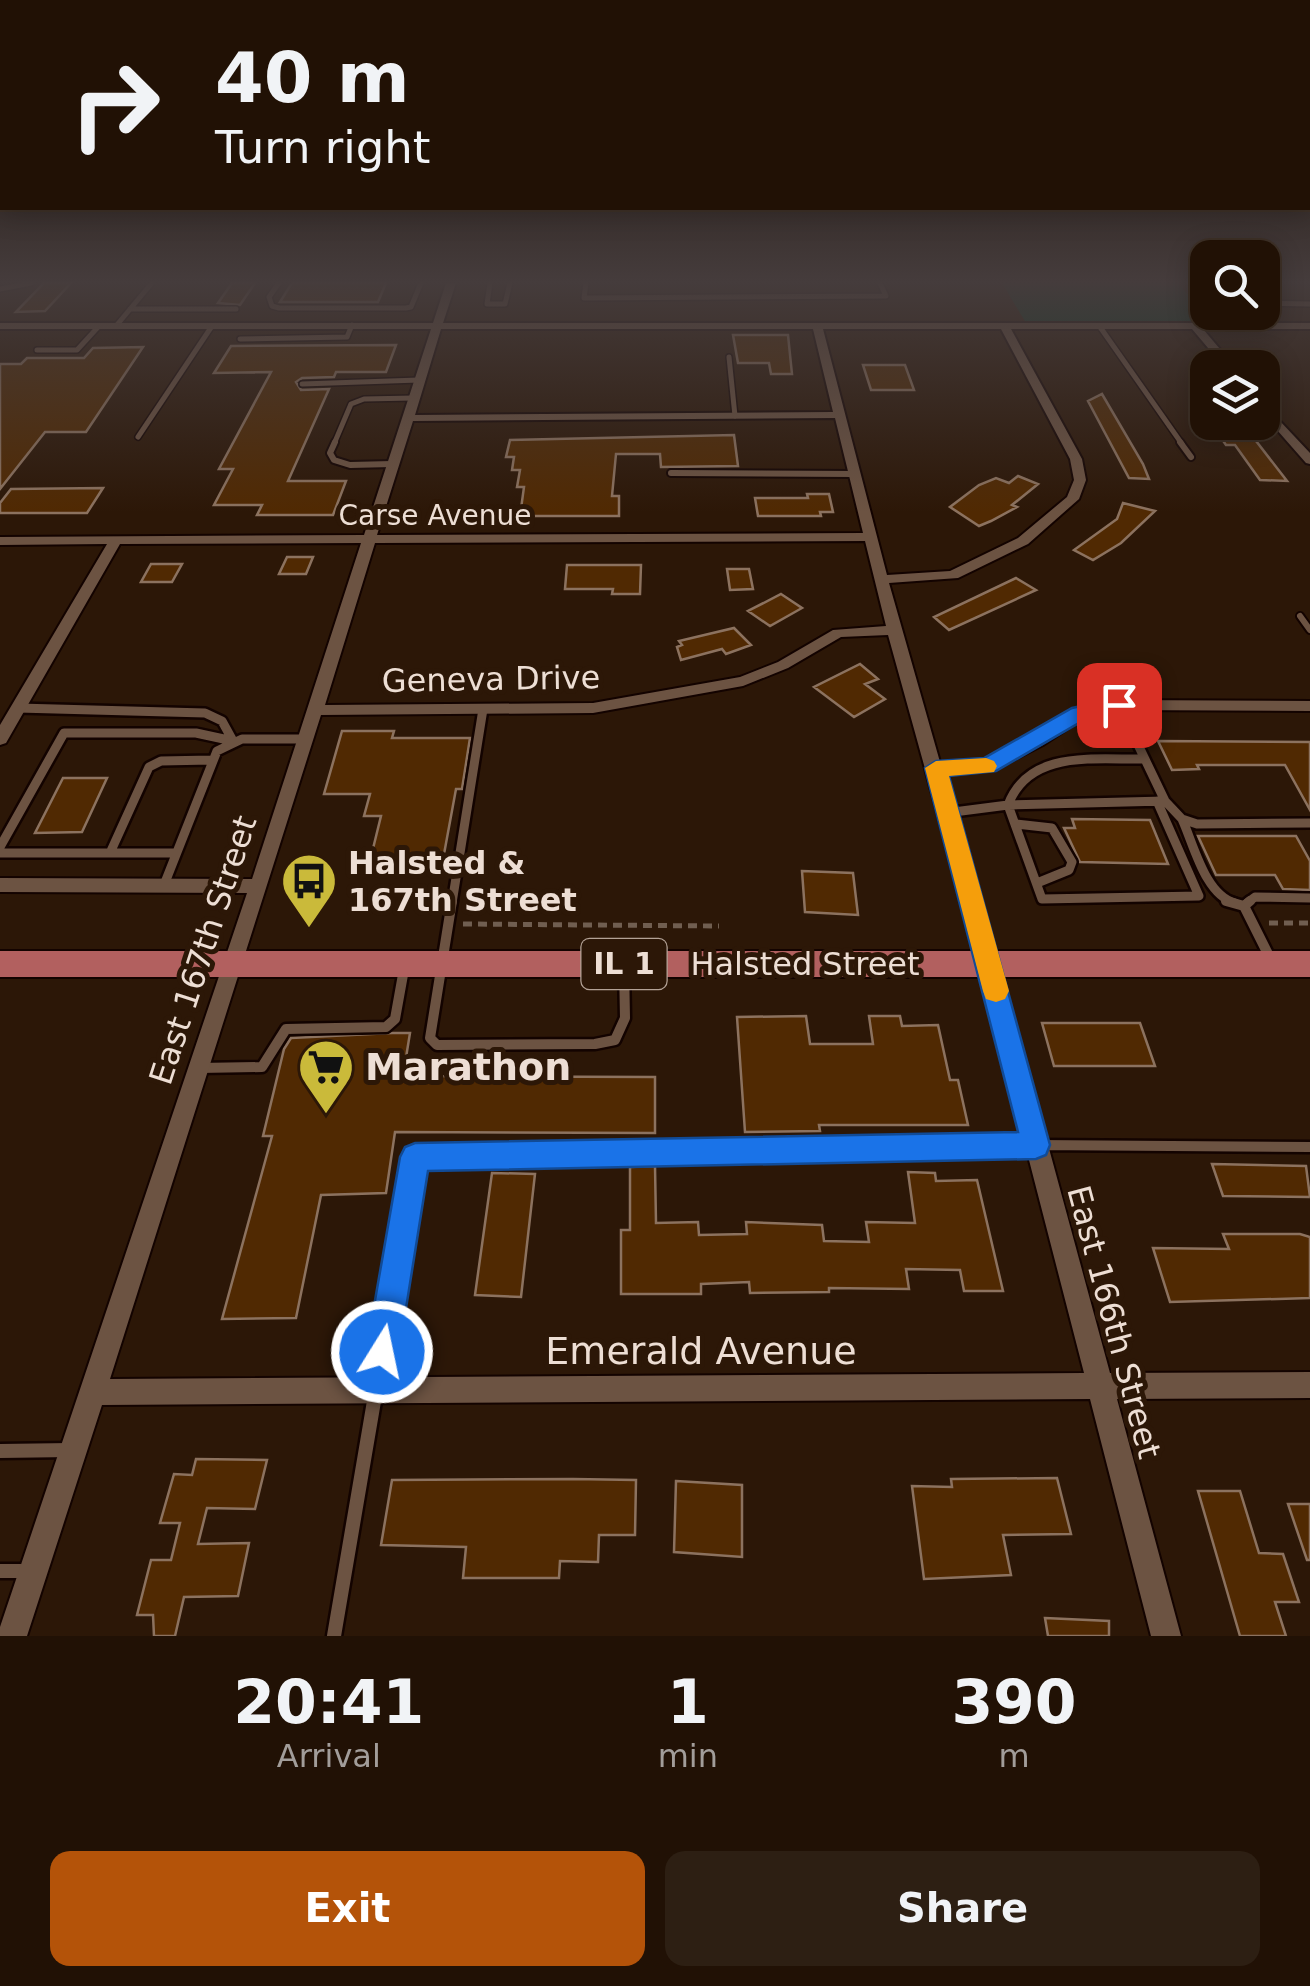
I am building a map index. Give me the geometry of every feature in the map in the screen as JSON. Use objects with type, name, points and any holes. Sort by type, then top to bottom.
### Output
[{"type":"main road","name":"Halsted Street","points":[[0,964],[1310,964]]},
{"type":"street","name":"East 167th Street","points":[[12,1636],[234,964],[366,540],[427,359]]},
{"type":"street","name":"East 166th Street","points":[[825,359],[1166,1636]]},
{"type":"street","points":[[881,579],[953,575],[1023,541],[1073,499],[1080,480],[1076,460],[1022,359]]},
{"type":"street","points":[[407,418],[838,415]]},
{"type":"street","points":[[1280,425],[1310,460]]},
{"type":"street","name":"Carse Avenue","points":[[0,541],[870,537]]},
{"type":"street","points":[[0,739],[116,540]]},
{"type":"street","name":"Geneva Drive","points":[[315,710],[593,708],[743,681],[783,665],[838,634],[894,630]]},
{"type":"street","points":[[936,768],[988,766],[1080,713],[1119,705],[1310,706]]},
{"type":"street","points":[[0,885],[258,886]]},
{"type":"street","name":"Emerald Avenue","points":[[92,1392],[1310,1385]]},
{"type":"lane","points":[[138,437],[190,359]]},
{"type":"lane","points":[[729,359],[735,416]]},
{"type":"lane","points":[[1123,359],[1191,456]]},
{"type":"lane","points":[[302,384],[420,380]]},
{"type":"lane","points":[[392,464],[350,465],[334,460],[330,454],[351,404],[364,399],[414,398]]},
{"type":"lane","points":[[671,473],[855,474]]},
{"type":"lane","points":[[1300,616],[1310,630]]},
{"type":"lane","points":[[1119,705],[1145,759],[1199,896],[1042,899],[1008,806],[1016,784],[1058,760],[1145,759]]},
{"type":"lane","points":[[18,708],[205,713],[222,721],[233,741]]},
{"type":"lane","points":[[484,709],[430,1038],[437,1046],[595,1044],[615,1040],[625,1018],[624,964]]},
{"type":"lane","points":[[176,853],[0,850],[64,733],[196,733],[233,741],[306,739]]},
{"type":"lane","points":[[164,886],[211,760],[222,746],[233,741]]},
{"type":"lane","points":[[110,853],[150,767],[161,760],[211,760]]},
{"type":"lane","points":[[946,812],[1161,801],[1182,819],[1197,824],[1310,823]]},
{"type":"lane","points":[[1182,819],[1216,890],[1223,900],[1244,906],[1273,964]]},
{"type":"lane","points":[[1016,824],[1052,828],[1064,842],[1072,862],[1069,870],[1037,883]]},
{"type":"lane","points":[[1244,906],[1255,897],[1310,898]]},
{"type":"lane","points":[[199,1068],[262,1067],[268,1062],[278,1035],[286,1029],[386,1026],[395,1018],[404,964]]},
{"type":"lane","points":[[334,1636],[415,1157],[1036,1145],[1310,1147]]},
{"type":"lane","points":[[0,1451],[74,1450]]},
{"type":"lane","points":[[0,1571],[34,1571]]},
{"type":"path","points":[[1260,923],[1310,923]]},
{"type":"path","points":[[464,924],[719,926]]},
{"type":"building","points":[[26,359],[135,359],[86,432],[45,432],[0,489],[0,364],[21,364]]},
{"type":"building","points":[[223,359],[391,359],[386,372],[336,372],[334,377],[302,378],[296,382],[301,390],[329,389],[288,481],[346,481],[333,515],[257,515],[262,505],[214,505],[233,469],[219,469],[271,372],[214,373]]},
{"type":"building","points":[[737,359],[790,359],[792,374],[771,374],[769,363],[738,363]]},
{"type":"building","points":[[863,365],[905,365],[914,390],[871,390]]},
{"type":"building","points":[[1102,394],[1149,479],[1129,478],[1088,401]]},
{"type":"building","points":[[734,435],[738,466],[661,467],[660,454],[616,454],[612,496],[619,496],[619,516],[520,516],[524,487],[517,487],[520,470],[512,470],[514,457],[506,457],[510,440]]},
{"type":"building","points":[[1223,440],[1255,440],[1287,481],[1260,480],[1235,445],[1226,445]]},
{"type":"building","points":[[1018,476],[1038,484],[1012,505],[1017,507],[991,521],[979,526],[950,507],[979,485],[996,478],[1009,483]]},
{"type":"building","points":[[103,488],[87,513],[0,513],[0,503],[11,489]]},
{"type":"building","points":[[807,494],[829,494],[833,512],[820,512],[821,516],[758,516],[755,498],[808,498]]},
{"type":"building","points":[[1123,503],[1155,511],[1121,543],[1093,560],[1074,550],[1117,519]]},
{"type":"building","points":[[287,557],[313,557],[306,574],[279,574]]},
{"type":"building","points":[[151,564],[182,564],[172,582],[141,582]]},
{"type":"building","points":[[567,565],[641,565],[640,594],[612,594],[613,589],[565,589]]},
{"type":"building","points":[[727,569],[749,569],[753,589],[730,590]]},
{"type":"building","points":[[1016,578],[1036,590],[949,630],[934,617]]},
{"type":"building","points":[[781,594],[802,608],[770,626],[748,611]]},
{"type":"building","points":[[734,628],[751,645],[726,654],[722,649],[681,660],[679,641]]},
{"type":"building","points":[[860,664],[878,679],[865,684],[885,699],[854,717],[814,687]]},
{"type":"building","points":[[342,731],[394,731],[392,738],[470,738],[462,789],[456,789],[442,865],[369,865],[381,816],[364,816],[370,794],[324,794]]},
{"type":"building","points":[[1158,741],[1310,742],[1310,810],[1285,765],[1197,765],[1199,769],[1172,770]]},
{"type":"building","points":[[63,778],[107,778],[82,832],[35,833]]},
{"type":"building","points":[[1072,819],[1150,820],[1168,864],[1080,862],[1064,828],[1075,828]]},
{"type":"building","points":[[1198,836],[1296,836],[1310,861],[1310,890],[1283,889],[1275,875],[1216,875]]},
{"type":"building","points":[[802,871],[853,873],[858,915],[805,912]]},
{"type":"building","points":[[806,1016],[810,1044],[873,1044],[869,1016],[900,1016],[902,1026],[938,1025],[950,1080],[958,1080],[968,1125],[819,1125],[820,1131],[745,1132],[737,1017]]},
{"type":"building","points":[[1042,1023],[1140,1023],[1155,1066],[1054,1066]]},
{"type":"building","points":[[410,1033],[403,1076],[655,1077],[655,1133],[395,1132],[386,1193],[321,1195],[296,1318],[222,1319],[272,1136],[263,1136],[284,1049],[291,1038]]},
{"type":"building","points":[[1212,1164],[1306,1166],[1310,1197],[1223,1196]]},
{"type":"building","points":[[655,1166],[656,1223],[698,1222],[699,1235],[747,1234],[746,1222],[822,1225],[824,1241],[869,1242],[866,1222],[915,1223],[908,1172],[935,1173],[936,1181],[977,1180],[1003,1291],[964,1291],[960,1270],[906,1269],[909,1289],[829,1288],[829,1292],[750,1293],[749,1282],[701,1284],[701,1294],[621,1294],[621,1230],[630,1230],[630,1167]]},
{"type":"building","points":[[492,1173],[535,1174],[521,1297],[475,1295]]},
{"type":"building","points":[[1223,1234],[1310,1237],[1310,1298],[1170,1302],[1153,1248],[1229,1249]]},
{"type":"building","points":[[196,1459],[267,1460],[255,1509],[207,1508],[198,1544],[249,1543],[238,1596],[184,1597],[175,1636],[154,1636],[153,1615],[137,1615],[151,1560],[171,1560],[180,1523],[160,1523],[174,1474],[192,1475]]},
{"type":"building","points":[[1057,1478],[1071,1534],[1003,1535],[1011,1575],[924,1579],[912,1486],[952,1487],[951,1479]]},
{"type":"building","points":[[392,1480],[636,1480],[635,1535],[599,1535],[598,1562],[560,1561],[559,1578],[463,1578],[466,1547],[381,1545]]},
{"type":"building","points":[[676,1481],[742,1485],[742,1557],[674,1552]]},
{"type":"building","points":[[1198,1491],[1240,1491],[1259,1553],[1283,1554],[1299,1602],[1275,1602],[1286,1636],[1240,1636]]},
{"type":"building","points":[[1288,1504],[1310,1504],[1310,1560],[1307,1560]]},
{"type":"building","points":[[1045,1618],[1109,1621],[1109,1636],[1048,1636]]},
{"type":"slow traffic","points":[[986,766],[936,768],[996,991]]},
{"type":"place","name":"Halsted & 167th Street","points":[[309,930]]},
{"type":"place","name":"Marathon","points":[[326,1116]]},
{"type":"route","points":[[382,1352],[415,1157],[1036,1145],[936,768],[988,766],[1080,713],[1119,705]]}]
